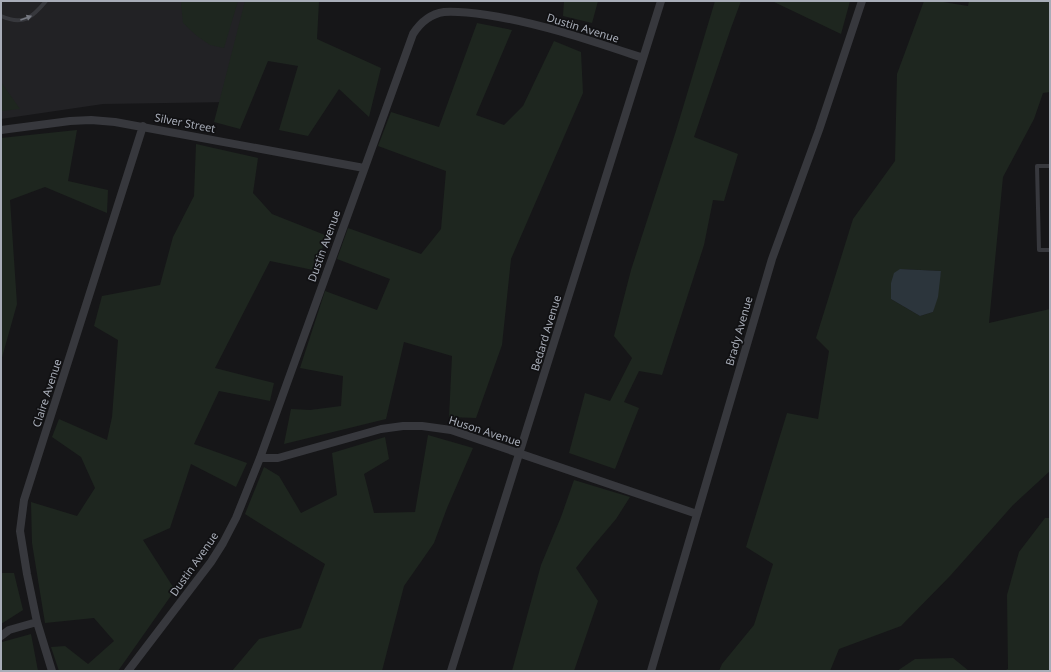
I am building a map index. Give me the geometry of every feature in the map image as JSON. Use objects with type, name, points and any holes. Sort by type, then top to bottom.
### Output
[{"type":"street","name":"Bedard Avenue","points":[[451,671],[661,1]]},
{"type":"street","name":"Brady Avenue","points":[[651,671],[772,259],[816,138],[862,1]]},
{"type":"street","name":"Dustin Avenue","points":[[128,671],[211,562],[236,518],[260,458],[413,34],[418,26],[430,16],[444,12],[469,12],[534,25],[588,40],[643,58]]},
{"type":"street","name":"Silver Street","points":[[1,130],[91,120],[143,126],[364,168]]},
{"type":"street","name":"Claire Avenue","points":[[52,671],[37,622],[27,574],[20,531],[24,500],[143,126]]},
{"type":"street","name":"Huson Avenue","points":[[260,458],[278,458],[382,429],[403,426],[422,426],[450,430],[697,514]]},
{"type":"street","points":[[1,636],[9,630],[37,622]]},
{"type":"lane","points":[[1,16],[15,21],[25,20],[32,17],[46,1]]},
{"type":"lane","points":[[1050,166],[1037,166],[1039,250],[1050,250]]},
{"type":"shaded area","points":[[1,1],[259,1],[231,102],[103,104],[1,119]]},
{"type":"shaded area","points":[[182,1],[238,1],[224,48],[210,45],[197,36],[183,23]]},
{"type":"shaded area","points":[[245,1],[319,1],[317,39],[381,68],[369,117],[339,89],[308,136],[279,130],[298,66],[268,61],[240,129],[214,122]]},
{"type":"shaded area","points":[[564,1],[598,1],[592,23],[563,16]]},
{"type":"shaded area","points":[[715,1],[741,1],[694,137],[738,154],[724,201],[713,200],[704,245],[662,375],[639,371],[624,402],[639,408],[615,469],[569,453],[585,393],[610,401],[632,358],[614,336],[631,270],[675,134]]},
{"type":"shaded area","points":[[772,1],[850,1],[841,34]]},
{"type":"shaded area","points":[[924,1],[937,1],[968,6],[969,1],[1050,1],[1050,92],[1043,93],[1034,119],[1003,177],[989,323],[1050,309],[1050,471],[1013,505],[950,576],[901,626],[839,649],[830,671],[719,671],[722,664],[754,625],[773,564],[746,547],[787,413],[818,419],[829,351],[816,338],[853,219],[895,161],[897,74]],"holes":[[[900,269],[941,271],[933,312],[920,316],[891,299]]]},
{"type":"shaded area","points":[[477,23],[512,30],[476,115],[504,125],[523,106],[554,41],[581,52],[583,93],[511,259],[502,345],[476,418],[449,417],[452,356],[404,342],[386,419],[284,444],[291,409],[310,410],[341,406],[343,376],[300,368],[325,291],[377,310],[390,279],[337,259],[348,228],[421,254],[441,229],[446,171],[378,146],[391,112],[439,127]]},
{"type":"shaded area","points":[[1,82],[20,109],[1,111]]},
{"type":"shaded area","points":[[77,130],[68,181],[108,190],[107,213],[45,187],[10,200],[17,304],[1,361],[1,138]]},
{"type":"shaded area","points":[[196,144],[258,158],[253,193],[272,214],[325,235],[318,271],[270,261],[215,368],[274,383],[270,401],[219,391],[194,444],[247,463],[236,487],[191,464],[170,528],[143,540],[175,590],[118,671],[59,671],[51,647],[65,646],[88,664],[114,641],[94,618],[45,623],[32,543],[31,502],[77,516],[95,488],[81,457],[52,437],[59,419],[107,440],[112,417],[118,340],[94,326],[102,296],[160,285],[173,237],[194,196]]},
{"type":"shaded area","points":[[900,269],[941,271],[938,297],[933,312],[920,316],[891,299],[891,283],[894,273]]},
{"type":"shaded area","points":[[428,435],[473,448],[447,508],[434,543],[404,586],[382,671],[232,671],[259,639],[301,628],[325,564],[245,514],[264,467],[279,476],[301,513],[337,495],[332,453],[385,437],[389,459],[364,474],[374,513],[415,512]]},
{"type":"shaded area","points":[[574,480],[630,497],[616,519],[576,568],[598,601],[574,671],[512,671],[541,565],[561,517]]},
{"type":"shaded area","points":[[1045,518],[1050,518],[1050,671],[1004,671],[1008,669],[1007,595],[1019,552]]},
{"type":"shaded area","points":[[1,573],[14,573],[23,610],[1,624]]},
{"type":"shaded area","points":[[31,634],[38,671],[1,671],[2,642]]},
{"type":"shaded area","points":[[953,658],[969,671],[897,671],[915,659]]}]
